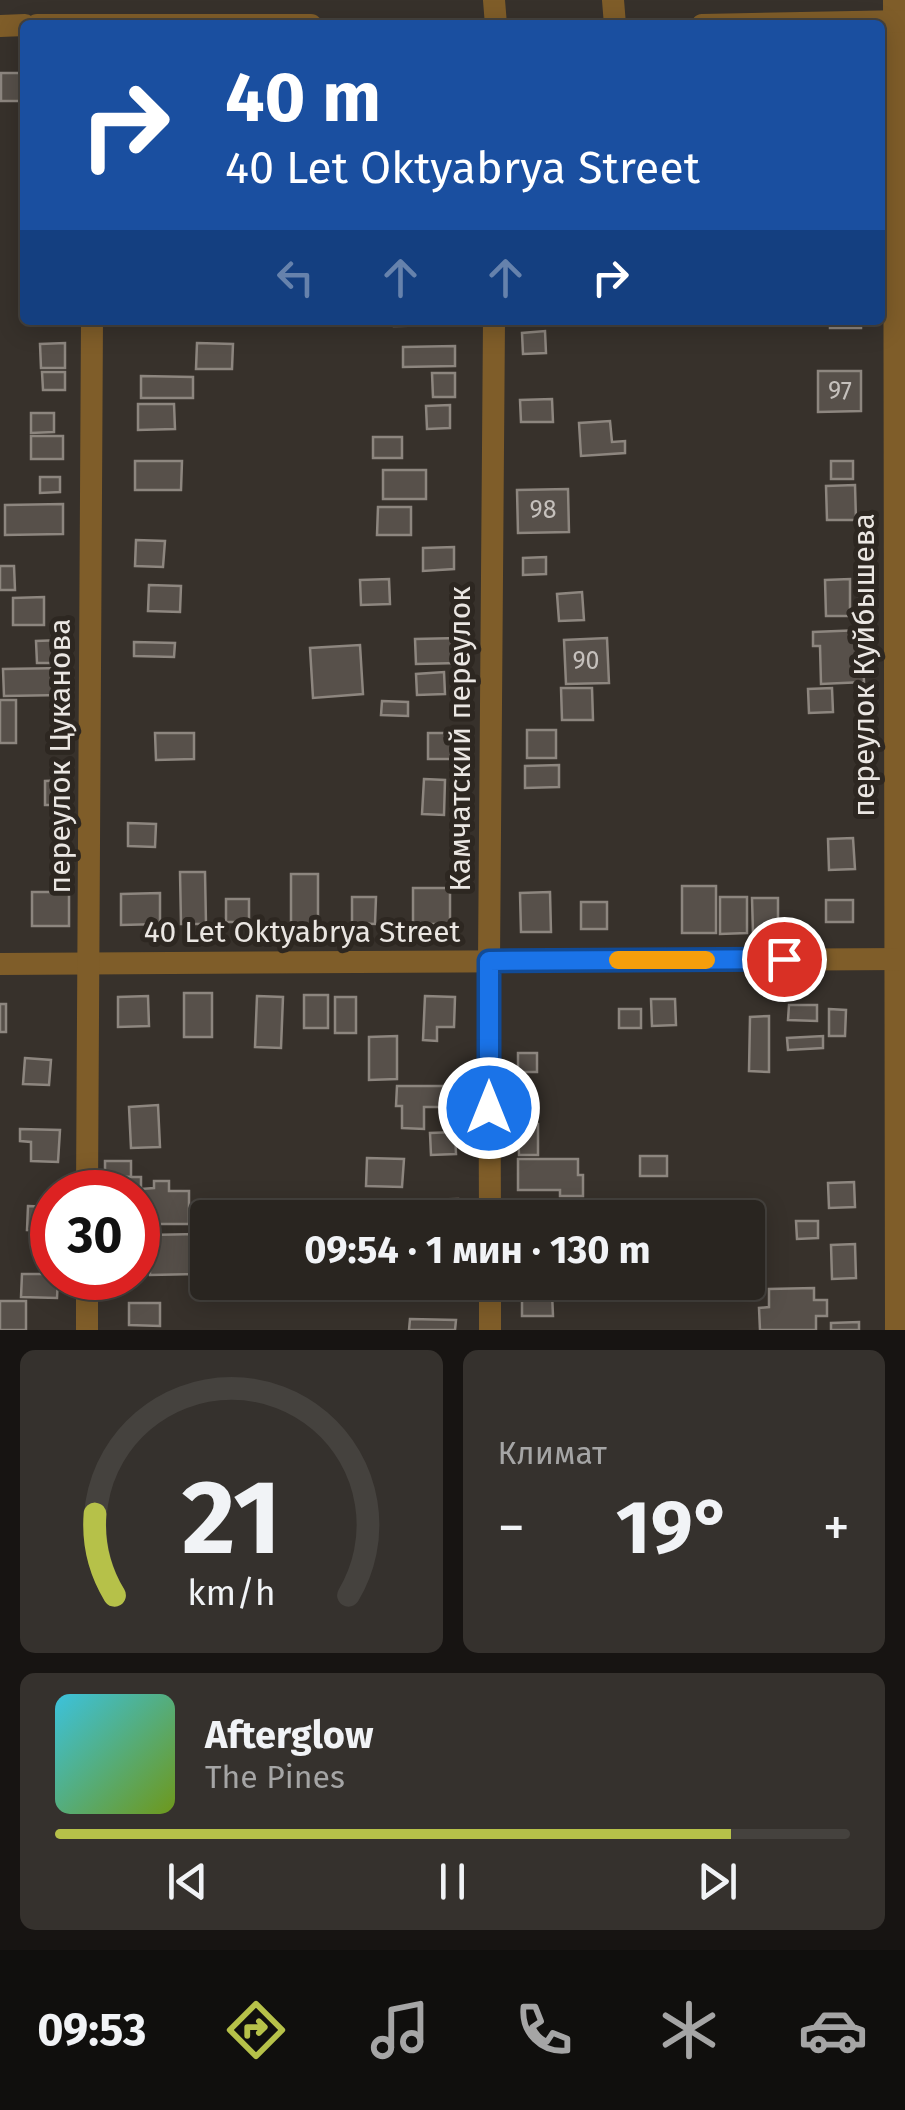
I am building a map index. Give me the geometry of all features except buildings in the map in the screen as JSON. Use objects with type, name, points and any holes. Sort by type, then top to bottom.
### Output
[{"type":"street","points":[[791,20],[897,14]]},
{"type":"street","name":"переулок Куйбышева","points":[[896,1330],[900,958],[897,14]]},
{"type":"street","name":"переулок Цуканова","points":[[88,1170],[92,325]]},
{"type":"street","name":"Камчатский переулок","points":[[490,1200],[494,325]]},
{"type":"street","name":"40 Let Oktyabrya Street","points":[[0,964],[900,958]]},
{"type":"street","points":[[87,1300],[87,1330]]},
{"type":"street","points":[[490,1300],[490,1330]]},
{"type":"slow traffic","points":[[618,960],[706,960]]},
{"type":"route","points":[[489,1108],[489,961],[784,959]]}]
